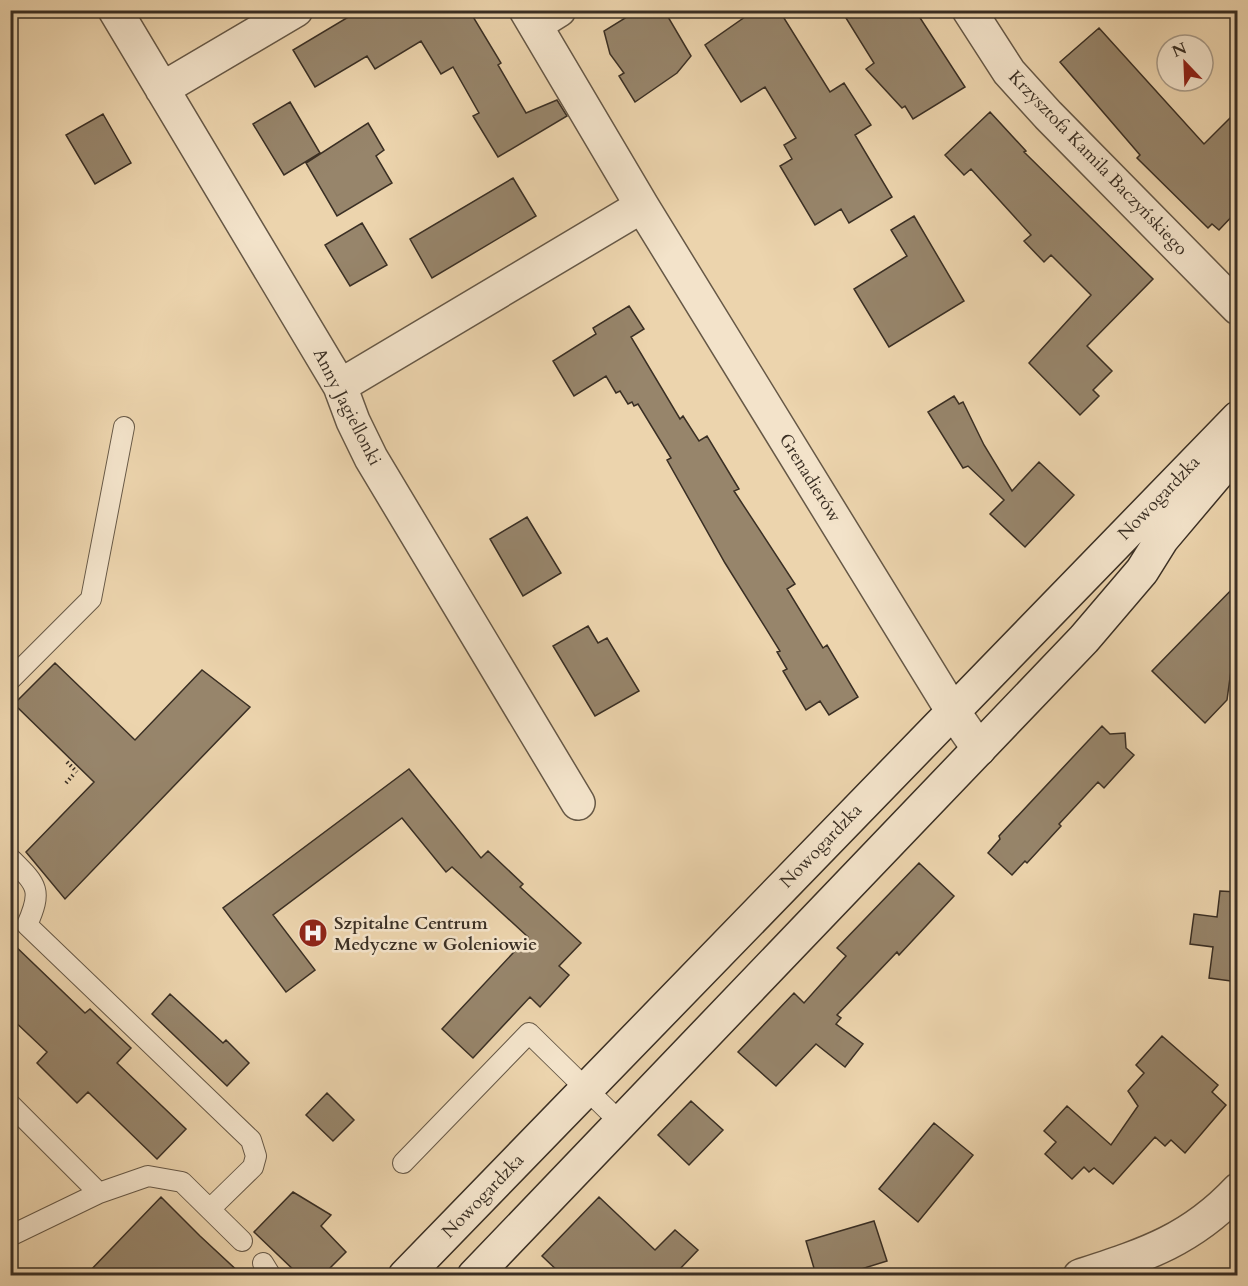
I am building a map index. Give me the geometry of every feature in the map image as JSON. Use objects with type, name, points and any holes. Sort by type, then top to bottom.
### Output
[{"type":"street","name":"Anny Jagiellonki","points":[[115,10],[340,386],[353,421],[372,458],[578,803]]},
{"type":"street","points":[[162,89],[296,10]]},
{"type":"street","name":"Krzysztofa Kamila Baczyńskiego","points":[[969,10],[1008,72],[1238,308]]},
{"type":"street","name":"Grenadierów","points":[[540,16],[642,206],[952,710],[979,749]]},
{"type":"street","points":[[340,386],[642,206]]},
{"type":"street","name":"Nowogardzka","points":[[485,1272],[620,1122],[1084,639],[1142,571],[1162,539],[1229,455],[1238,418]]},
{"type":"street","name":"Nowogardzka","points":[[405,1275],[952,710],[1229,455]]},
{"type":"street","points":[[1080,1275],[1158,1249],[1193,1231],[1238,1190]]},
{"type":"lane","points":[[10,680],[91,599],[124,427]]},
{"type":"lane","points":[[10,858],[33,881],[37,902],[27,925],[251,1140],[256,1156],[253,1167],[210,1209]]},
{"type":"lane","points":[[404,1163],[529,1033],[620,1122]]},
{"type":"lane","points":[[10,1104],[99,1193]]},
{"type":"lane","points":[[10,1236],[99,1193],[148,1176],[182,1182],[242,1241]]},
{"type":"path","points":[[66,783],[76,773],[67,762]]},
{"type":"building","points":[[360,10],[469,10],[501,63],[498,65],[526,113],[557,100],[567,116],[498,157],[473,116],[479,113],[453,67],[441,74],[421,41],[375,69],[367,56],[315,87],[293,50]]},
{"type":"building","points":[[638,10],[664,10],[691,56],[677,73],[635,102],[619,76],[624,73],[610,54],[604,31]]},
{"type":"building","points":[[755,10],[779,10],[830,92],[844,83],[871,125],[855,135],[892,197],[849,223],[841,209],[815,225],[780,166],[792,159],[784,145],[796,138],[765,87],[741,102],[705,45]]},
{"type":"building","points":[[841,10],[915,10],[965,87],[913,119],[905,106],[902,108],[866,69],[874,63]]},
{"type":"building","points":[[1099,28],[1155,90],[1155,93],[1158,93],[1204,144],[1238,110],[1238,210],[1219,230],[1212,224],[1208,228],[1137,158],[1140,155],[1060,62]]},
{"type":"building","points":[[290,102],[320,153],[284,175],[253,124]]},
{"type":"building","points":[[990,112],[1026,151],[1024,152],[1153,279],[1087,346],[1112,371],[1093,390],[1099,396],[1080,415],[1029,363],[1091,295],[1051,255],[1044,262],[1024,241],[1031,235],[971,169],[964,175],[945,155]]},
{"type":"building","points":[[103,114],[131,163],[95,184],[66,135]]},
{"type":"building","points":[[368,123],[384,150],[376,156],[392,183],[337,216],[306,163]]},
{"type":"building","points":[[513,178],[536,216],[432,278],[410,239]]},
{"type":"building","points":[[914,216],[964,301],[889,347],[854,289],[907,256],[891,230]]},
{"type":"building","points":[[362,223],[387,265],[350,286],[325,245]]},
{"type":"building","points":[[629,306],[644,329],[631,337],[680,419],[683,416],[699,441],[707,436],[739,489],[734,491],[795,584],[787,589],[823,648],[827,645],[858,697],[829,715],[820,701],[806,710],[783,671],[787,669],[777,652],[780,651],[725,563],[667,460],[671,458],[638,404],[634,406],[632,402],[628,404],[620,391],[616,393],[606,376],[574,396],[553,361],[596,334],[593,328]]},
{"type":"building","points":[[954,396],[959,404],[963,402],[984,445],[1012,491],[1039,462],[1074,495],[1025,547],[990,514],[1004,500],[968,466],[963,468],[928,412]]},
{"type":"building","points":[[527,517],[561,573],[523,596],[490,539]]},
{"type":"building","points":[[1238,583],[1238,668],[1232,663],[1227,700],[1205,723],[1152,671]]},
{"type":"building","points":[[588,626],[598,643],[607,638],[639,691],[595,716],[553,646]]},
{"type":"building","points":[[55,663],[135,740],[202,670],[250,707],[65,899],[26,852],[94,782],[14,704]]},
{"type":"building","points":[[1102,726],[1110,734],[1125,733],[1126,748],[1134,755],[1104,788],[1098,782],[1027,863],[1025,861],[1012,875],[988,853],[1000,839],[999,836]]},
{"type":"building","points":[[409,769],[481,858],[488,851],[523,884],[520,887],[581,943],[559,966],[569,975],[540,1007],[530,997],[473,1058],[442,1029],[528,937],[452,867],[446,872],[402,818],[273,915],[315,970],[286,992],[223,908]]},
{"type":"building","points":[[919,863],[954,896],[899,955],[897,952],[837,1015],[841,1018],[836,1024],[863,1044],[845,1067],[816,1044],[776,1086],[738,1052],[794,993],[804,1003],[846,956],[837,948]]},
{"type":"building","points":[[1220,891],[1238,892],[1238,982],[1209,978],[1213,947],[1190,944],[1194,914],[1217,917]]},
{"type":"building","points":[[10,941],[85,1013],[90,1009],[131,1048],[117,1063],[186,1129],[157,1159],[88,1092],[77,1103],[37,1063],[47,1052],[10,1017]]},
{"type":"building","points":[[170,994],[223,1043],[226,1040],[249,1063],[227,1086],[152,1014]]},
{"type":"building","points":[[1162,1036],[1218,1085],[1212,1092],[1226,1105],[1185,1153],[1171,1140],[1165,1146],[1155,1137],[1113,1184],[1094,1168],[1089,1172],[1084,1167],[1072,1179],[1045,1154],[1056,1142],[1044,1131],[1067,1106],[1111,1145],[1138,1106],[1128,1091],[1144,1073],[1136,1065]]},
{"type":"building","points":[[327,1093],[354,1120],[333,1141],[306,1115]]},
{"type":"building","points":[[691,1101],[723,1130],[689,1165],[658,1135]]},
{"type":"building","points":[[934,1123],[973,1155],[918,1222],[879,1189]]},
{"type":"building","points":[[293,1192],[331,1215],[321,1226],[346,1252],[323,1275],[299,1275],[254,1232]]},
{"type":"building","points":[[161,1197],[200,1236],[242,1275],[86,1275]]},
{"type":"building","points":[[599,1197],[655,1250],[675,1230],[698,1250],[678,1271],[683,1275],[562,1275],[542,1256]]},
{"type":"building","points":[[874,1221],[887,1261],[858,1270],[859,1275],[816,1275],[806,1241]]},
{"type":"place","name":"Szpitalne Centrum Medyczne w Goleniowie","points":[[313,933]]}]
